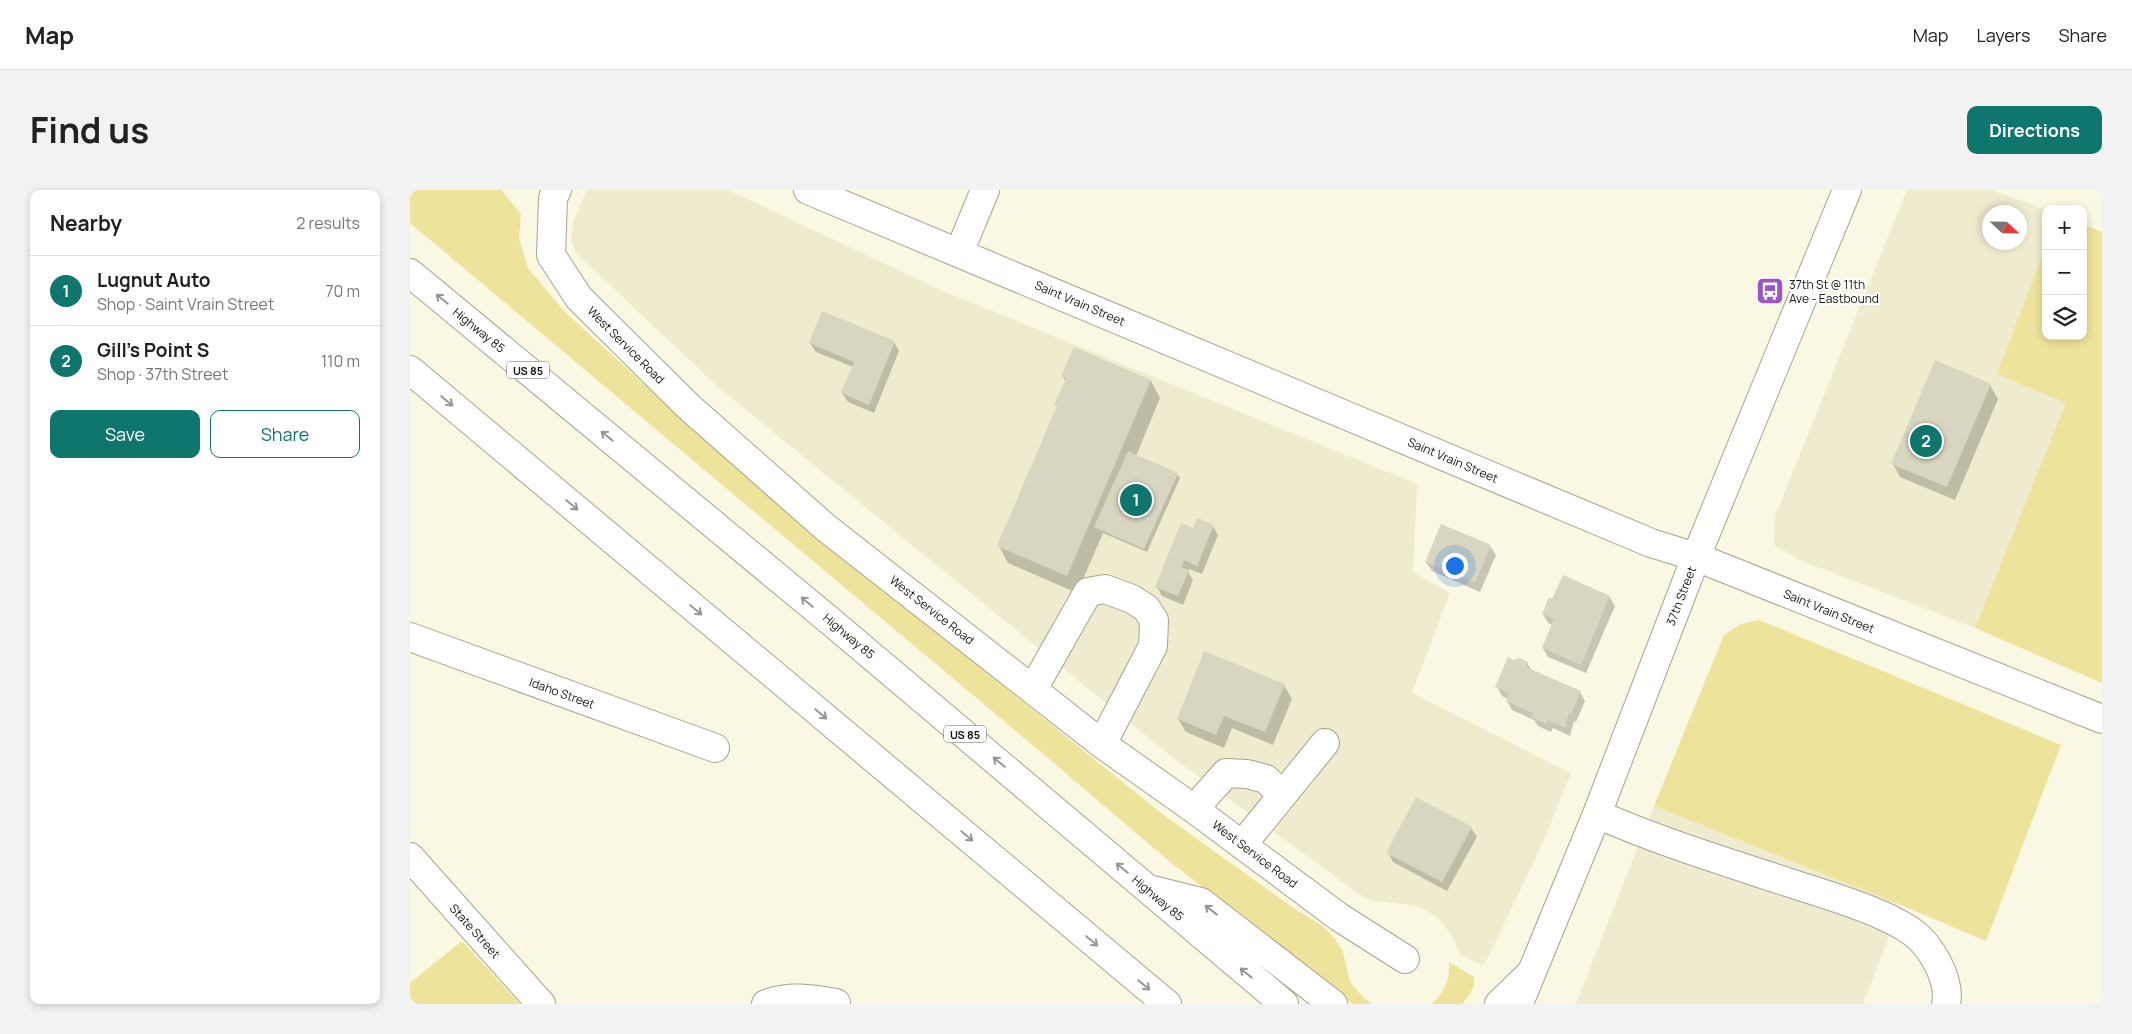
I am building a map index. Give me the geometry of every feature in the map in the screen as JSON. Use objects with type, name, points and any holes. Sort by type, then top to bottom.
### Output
[{"type":"main road","name":"West Service Road","points":[[557,190],[553,198],[551,255],[580,298],[689,407],[825,527],[1102,744],[1194,809],[1340,917],[1404,960]]},
{"type":"main road","name":"Saint Vrain Street","points":[[808,190],[1651,543],[1696,557],[2102,720]]},
{"type":"main road","points":[[960,253],[985,190]]},
{"type":"main road","name":"37th Street","points":[[1518,1004],[1597,814],[1696,557],[1847,190]]},
{"type":"main road","name":"Highway 85","points":[[410,273],[829,620],[1284,1004]]},
{"type":"main road","points":[[410,370],[1167,1004]]},
{"type":"main road","points":[[1033,689],[1088,592],[1105,589],[1132,599],[1146,608],[1154,620],[1153,646],[1102,744]]},
{"type":"main road","name":"Idaho Street","points":[[410,637],[715,748]]},
{"type":"main road","points":[[1242,845],[1325,743]]},
{"type":"main road","points":[[1194,809],[1226,773],[1247,774],[1266,779],[1282,795]]},
{"type":"main road","points":[[1597,814],[1634,830],[1835,898],[1890,920],[1912,932],[1928,948],[1944,981],[1947,997],[1946,1004]]},
{"type":"main road","name":"State Street","points":[[410,857],[541,1004]]},
{"type":"main road","points":[[1147,888],[1201,902],[1333,1004]]},
{"type":"main road","points":[[1499,1004],[1530,974]]},
{"type":"main road","points":[[766,1004],[780,999],[804,998],[836,1003]]},
{"type":"shaded area","points":[[410,190],[501,190],[521,214],[519,238],[528,268],[564,311],[760,490],[1161,813],[1289,905],[1323,926],[1335,939],[1343,952],[1350,982],[1372,1004],[1353,1004],[1347,1000],[1169,861],[410,223]]},
{"type":"shaded area","points":[[587,190],[728,190],[943,291],[1417,484],[1413,572],[1450,593],[1412,693],[1571,773],[1541,847],[1485,963],[1481,965],[1460,954],[1451,935],[1438,917],[1422,908],[1406,904],[1373,901],[1360,895],[1172,757],[718,387],[575,252],[571,239],[574,220]]},
{"type":"shaded area","points":[[1907,190],[1992,190],[2042,209],[2042,256],[1997,374],[2067,403],[1975,628],[1800,560],[1774,545],[1775,516]]},
{"type":"shaded area","points":[[2087,226],[2102,232],[2102,683],[1975,628],[2066,403],[1997,374],[2042,256],[2042,340],[2087,340]]},
{"type":"shaded area","points":[[1759,620],[2061,745],[1986,941],[1654,806],[1724,635],[1741,624]]},
{"type":"shaded area","points":[[1654,806],[1901,905],[1863,1004],[1576,1004]]},
{"type":"shaded area","points":[[462,941],[520,1004],[410,1004],[410,983]]},
{"type":"shaded area","points":[[1449,962],[1474,977],[1473,988],[1462,1004],[1432,1004],[1446,985],[1449,975]]},
{"type":"building","points":[[822,311],[895,341],[869,405],[841,393],[854,362],[809,343]]},
{"type":"building","points":[[1074,347],[1151,380],[1067,576],[997,546],[1057,406],[1054,405],[1066,378],[1061,376]]},
{"type":"building","points":[[1935,360],[1991,384],[1947,487],[1891,464]]},
{"type":"building","points":[[1128,451],[1178,473],[1144,549],[1094,527]]},
{"type":"building","points":[[1197,518],[1214,525],[1197,566],[1184,560],[1182,567],[1189,570],[1178,596],[1155,587],[1181,523],[1193,528]]},
{"type":"building","points":[[1441,524],[1491,545],[1475,583],[1425,562]]},
{"type":"building","points":[[1563,575],[1610,596],[1581,665],[1542,648],[1554,619],[1542,614],[1549,597],[1552,599]]},
{"type":"building","points":[[1204,651],[1285,684],[1265,732],[1224,716],[1216,735],[1177,719]]},
{"type":"building","points":[[1508,657],[1514,660],[1519,658],[1528,662],[1526,667],[1581,691],[1571,714],[1569,713],[1565,728],[1548,720],[1546,724],[1531,717],[1533,713],[1506,701],[1509,693],[1495,687]]},
{"type":"building","points":[[1416,797],[1472,827],[1442,882],[1386,853]]},
{"type":"place","name":"37th St @ 11th Ave - Eastbound","points":[[1770,291]]},
{"type":"place","name":"Gill's Point S","points":[[1926,441]]},
{"type":"place","name":"Lugnut Auto","points":[[1136,500]]}]
